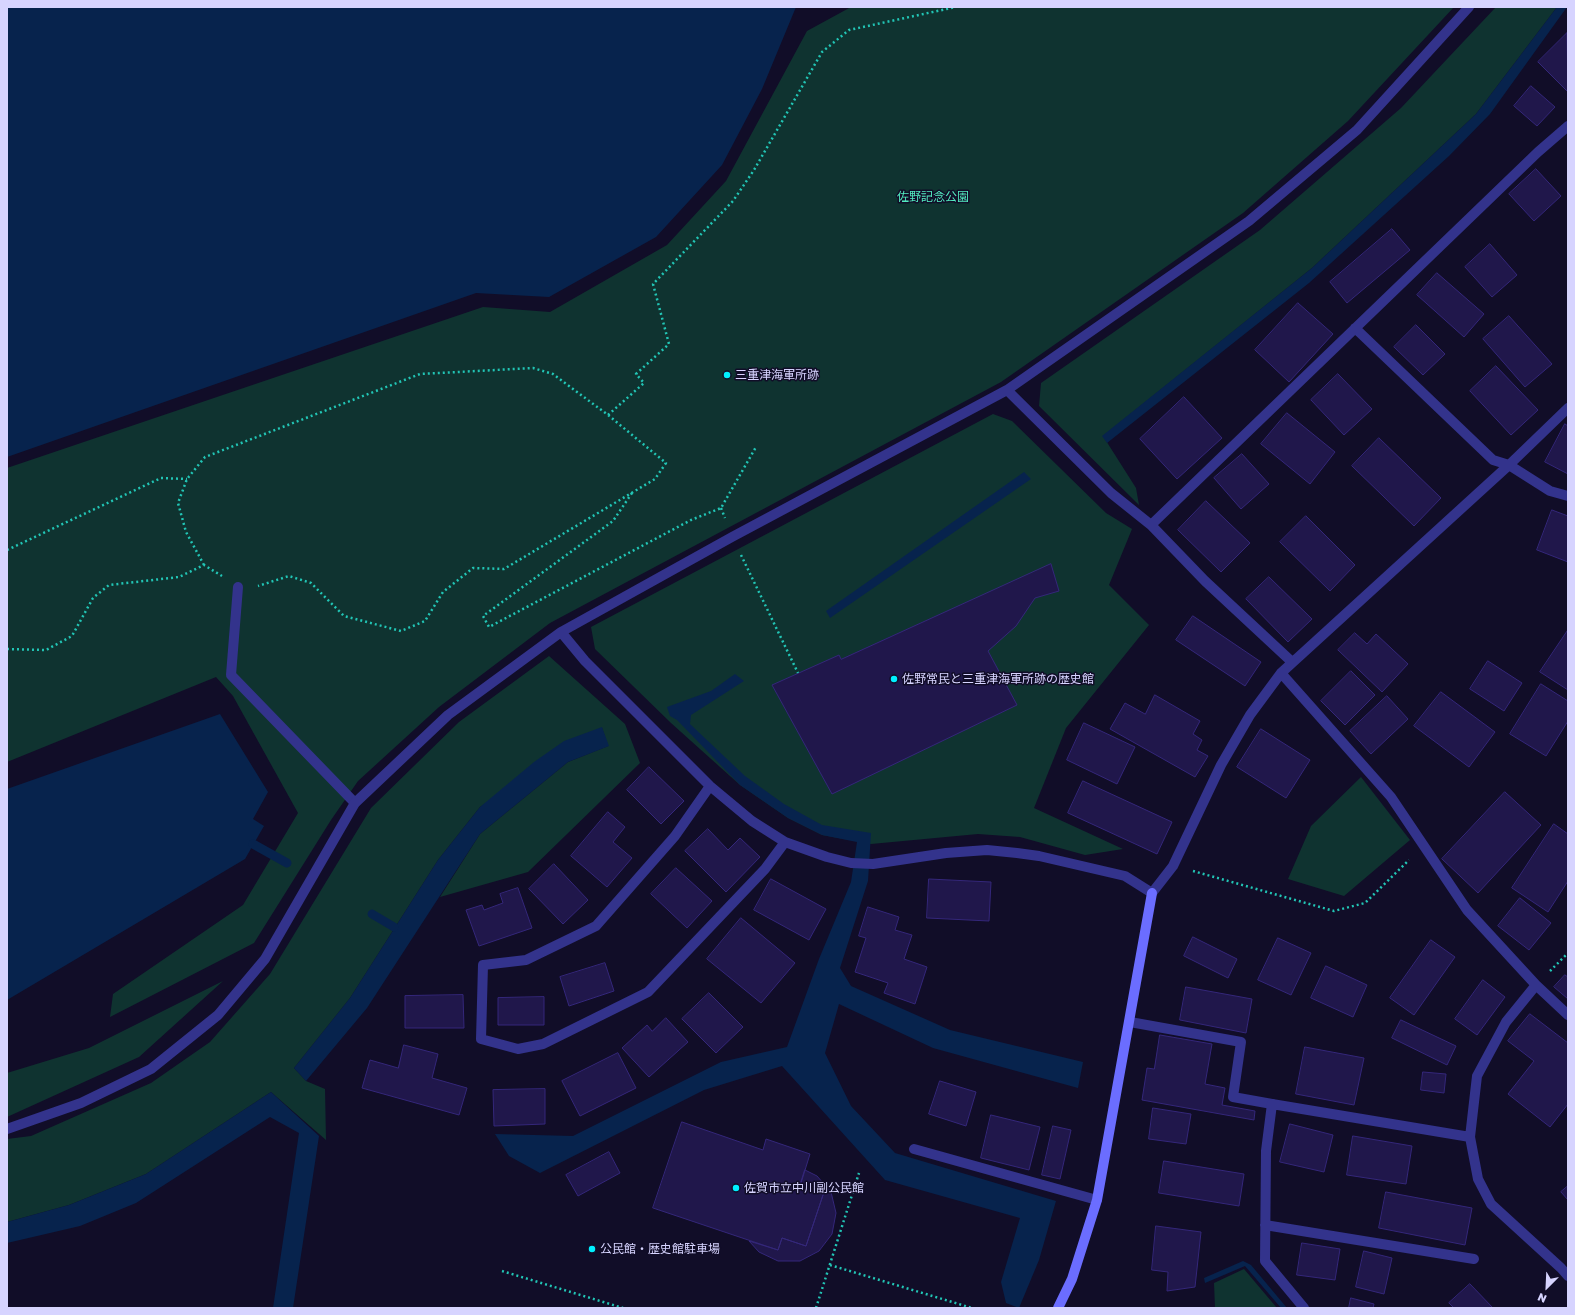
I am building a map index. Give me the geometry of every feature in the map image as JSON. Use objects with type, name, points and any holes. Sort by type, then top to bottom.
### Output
[{"type":"street","points":[[7,1129],[81,1103],[151,1069],[218,1015],[265,959],[355,802],[448,715],[561,632],[732,537],[1007,390],[1249,221],[1357,130],[1469,7]]},
{"type":"street","points":[[1151,525],[1538,152],[1568,126]]},
{"type":"street","points":[[1355,328],[1493,460],[1509,465],[1550,491],[1568,496]]},
{"type":"street","points":[[1007,390],[1111,493],[1151,525],[1205,582],[1292,662]]},
{"type":"street","points":[[1058,1308],[1072,1279],[1097,1200],[1152,893],[1174,866],[1221,765],[1250,715],[1281,673],[1509,465],[1568,408]]},
{"type":"street","points":[[238,587],[231,675],[355,802]]},
{"type":"street","points":[[561,632],[585,662],[710,786],[752,820],[785,842],[827,857],[851,863],[873,864],[946,853],[987,850],[1038,856],[1125,876],[1152,893]]},
{"type":"street","points":[[1281,673],[1391,797],[1467,910],[1536,985],[1568,1016]]},
{"type":"street","points":[[710,786],[675,836],[596,926],[526,960],[483,965],[481,1039],[518,1049],[543,1044],[648,992],[765,870],[785,842]]},
{"type":"street","points":[[1536,985],[1506,1022],[1477,1076],[1470,1137],[1478,1179],[1491,1204],[1568,1276]]},
{"type":"street","points":[[1130,1022],[1241,1042],[1233,1097],[1470,1137]]},
{"type":"street","points":[[1272,1104],[1266,1151],[1265,1261],[1304,1308]]},
{"type":"street","points":[[914,1149],[1097,1200]]},
{"type":"street","points":[[1265,1225],[1474,1259]]},
{"type":"path","points":[[608,415],[644,383],[636,374],[669,344],[653,284],[733,201],[754,170],[822,52],[850,30],[956,7]]},
{"type":"path","points":[[533,368],[553,374],[608,415],[666,463],[655,479],[504,569],[473,568],[443,592],[425,621],[401,631],[344,616],[311,583],[289,576],[259,586],[238,587],[204,565],[186,532],[178,503],[187,479],[205,457],[420,374],[533,368]]},
{"type":"path","points":[[633,491],[612,521],[483,616],[489,627],[691,520],[721,508],[756,447]]},
{"type":"path","points":[[7,550],[161,478],[187,479]]},
{"type":"path","points":[[732,537],[798,673]]},
{"type":"path","points":[[7,650],[46,650],[72,636],[93,598],[109,585],[179,577],[204,565]]},
{"type":"path","points":[[1174,866],[1334,911],[1365,903],[1424,845]]},
{"type":"path","points":[[816,1308],[859,1173]]},
{"type":"path","points":[[830,1265],[972,1308]]},
{"type":"path","points":[[502,1271],[623,1308]]},
{"type":"green space","name":"佐野記念公園","points":[[851,7],[1454,7],[1348,121],[1243,213],[1001,382],[550,623],[439,707],[358,781],[331,820],[254,943],[110,1017],[113,994],[243,905],[298,813],[233,696],[216,677],[7,762],[7,468],[483,307],[550,312],[667,245],[726,181],[807,31]]},
{"type":"green space","points":[[1496,7],[1557,7],[1476,114],[1312,268],[1103,436],[1136,488],[1139,505],[1039,406],[1041,383],[1260,230],[1401,108]]},
{"type":"green space","points":[[993,414],[1012,421],[1106,513],[1132,529],[1109,585],[1149,625],[1066,728],[1034,808],[1123,849],[1085,855],[1020,837],[978,834],[871,844],[822,835],[788,818],[740,785],[671,723],[595,649],[591,627]]},
{"type":"green space","points":[[549,656],[625,724],[640,763],[528,872],[440,897],[480,834],[568,762],[608,746],[602,728],[480,807],[438,860],[350,998],[294,1068],[306,1081],[325,1089],[326,1140],[271,1092],[146,1174],[69,1205],[7,1222],[7,1139],[31,1136],[151,1083],[210,1042],[270,974],[371,808],[459,722]]},
{"type":"green space","points":[[1361,777],[1410,840],[1344,896],[1288,879],[1311,826]]},
{"type":"green space","points":[[223,981],[139,1057],[7,1117],[7,1073],[89,1048]]},
{"type":"green space","points":[[1244,1269],[1277,1308],[1215,1308],[1214,1283]]},
{"type":"water","points":[[7,7],[796,7],[762,89],[722,165],[656,237],[549,297],[476,293],[7,457]]},
{"type":"water","points":[[1557,7],[1567,7],[1490,114],[1449,156],[1309,283],[1107,443],[1102,436],[1312,268],[1476,114]]},
{"type":"water","points":[[1024,472],[1031,479],[830,618],[826,611]]},
{"type":"water","points":[[735,674],[744,681],[691,715],[690,724],[745,776],[784,804],[822,825],[871,833],[868,881],[840,968],[851,986],[950,1030],[1083,1062],[1078,1088],[933,1048],[839,1004],[825,1053],[851,1106],[895,1153],[1056,1201],[1039,1260],[1019,1308],[1006,1303],[1001,1282],[1020,1218],[885,1180],[782,1066],[704,1090],[540,1173],[509,1156],[495,1134],[573,1136],[721,1062],[787,1047],[819,959],[851,882],[857,842],[822,835],[788,818],[740,785],[677,720],[670,716],[667,707],[711,691]]},
{"type":"water","points":[[220,714],[268,792],[253,819],[264,826],[245,859],[7,1000],[7,789]]},
{"type":"water","points":[[602,727],[609,746],[568,762],[480,834],[367,1008],[306,1081],[294,1068],[350,998],[438,860],[480,807],[534,762],[564,741]]},
{"type":"water","points":[[271,1092],[319,1136],[293,1308],[273,1308],[299,1133],[270,1117],[136,1203],[80,1226],[7,1243],[7,1222],[69,1205],[146,1174]]},
{"type":"water","points":[[1243,1261],[1251,1265],[1287,1308],[1281,1308],[1245,1266],[1205,1283],[1204,1278]]},
{"type":"building","points":[[1567,33],[1568,90],[1567,91],[1538,62]]},
{"type":"building","points":[[1531,86],[1555,107],[1537,126],[1514,106]]},
{"type":"building","points":[[1536,169],[1561,196],[1534,221],[1509,194]]},
{"type":"building","points":[[1392,229],[1410,250],[1347,303],[1330,282]]},
{"type":"building","points":[[1490,244],[1517,275],[1492,297],[1465,267]]},
{"type":"building","points":[[1437,273],[1484,314],[1464,337],[1417,295]]},
{"type":"building","points":[[1298,303],[1333,334],[1289,382],[1255,350]]},
{"type":"building","points":[[1509,316],[1552,364],[1525,387],[1483,339]]},
{"type":"building","points":[[1416,325],[1445,354],[1423,375],[1394,347]]},
{"type":"building","points":[[1496,366],[1538,410],[1511,435],[1470,391]]},
{"type":"building","points":[[1338,374],[1372,409],[1344,435],[1311,400]]},
{"type":"building","points":[[1184,397],[1222,438],[1177,479],[1140,439]]},
{"type":"building","points":[[1287,413],[1335,452],[1310,484],[1261,444]]},
{"type":"building","points":[[1565,424],[1568,426],[1568,474],[1545,462]]},
{"type":"building","points":[[1379,438],[1441,498],[1414,526],[1352,466]]},
{"type":"building","points":[[1242,454],[1269,484],[1241,509],[1214,478]]},
{"type":"building","points":[[1206,501],[1250,543],[1221,572],[1178,530]]},
{"type":"building","points":[[1552,510],[1568,516],[1568,562],[1537,550]]},
{"type":"building","points":[[1306,516],[1355,565],[1330,591],[1280,542]]},
{"type":"building","name":"佐野常民と三重津海軍所跡の歴史館","points":[[1051,564],[1059,591],[1035,598],[1016,626],[988,651],[1017,705],[832,794],[772,685],[839,655],[841,659]]},
{"type":"building","points":[[1269,577],[1312,619],[1288,642],[1246,599]]},
{"type":"building","points":[[1193,616],[1261,662],[1245,686],[1176,640]]},
{"type":"building","points":[[1568,630],[1568,690],[1540,672]]},
{"type":"building","points":[[1355,633],[1367,644],[1376,634],[1408,664],[1382,692],[1338,650]]},
{"type":"building","points":[[1488,661],[1522,683],[1504,711],[1470,689]]},
{"type":"building","points":[[1351,671],[1375,695],[1345,725],[1321,701]]},
{"type":"building","points":[[1541,684],[1568,701],[1568,721],[1546,756],[1510,734]]},
{"type":"building","points":[[1441,692],[1495,732],[1469,767],[1414,726]]},
{"type":"building","points":[[1155,695],[1200,721],[1193,734],[1202,740],[1197,750],[1208,756],[1195,777],[1110,729],[1125,703],[1145,714]]},
{"type":"building","points":[[1387,696],[1408,719],[1371,754],[1350,731]]},
{"type":"building","points":[[1084,723],[1135,747],[1117,784],[1067,760]]},
{"type":"building","points":[[1261,729],[1310,760],[1286,798],[1237,767]]},
{"type":"building","points":[[649,767],[684,801],[661,824],[627,790]]},
{"type":"building","points":[[1083,781],[1172,822],[1157,854],[1068,813]]},
{"type":"building","points":[[1505,792],[1541,825],[1478,893],[1442,859]]},
{"type":"building","points":[[608,812],[625,827],[613,842],[632,858],[607,887],[571,856]]},
{"type":"building","points":[[1554,824],[1568,834],[1568,881],[1548,912],[1512,888]]},
{"type":"building","points":[[708,829],[728,850],[740,838],[760,857],[726,892],[685,851]]},
{"type":"building","points":[[554,864],[588,900],[563,924],[529,889]]},
{"type":"building","points":[[676,868],[712,901],[687,928],[651,894]]},
{"type":"building","points":[[771,879],[826,909],[809,940],[754,910]]},
{"type":"building","points":[[929,879],[991,882],[989,921],[927,918]]},
{"type":"building","points":[[518,888],[532,928],[479,946],[466,910],[482,905],[484,910],[503,903],[500,894]]},
{"type":"building","points":[[1520,898],[1551,923],[1529,950],[1498,926]]},
{"type":"building","points":[[868,907],[899,917],[895,930],[912,935],[904,959],[927,967],[915,1004],[884,993],[888,983],[855,972],[866,938],[859,936]]},
{"type":"building","points":[[741,918],[795,963],[761,1003],[707,959]]},
{"type":"building","points":[[1193,937],[1237,959],[1228,978],[1184,956]]},
{"type":"building","points":[[1278,938],[1311,953],[1291,995],[1258,980]]},
{"type":"building","points":[[1431,940],[1455,957],[1414,1015],[1390,998]]},
{"type":"building","points":[[605,963],[614,991],[569,1006],[560,977]]},
{"type":"building","points":[[1326,966],[1367,985],[1353,1017],[1311,998]]},
{"type":"building","points":[[1565,975],[1568,977],[1568,999],[1554,987]]},
{"type":"building","points":[[1483,980],[1505,997],[1477,1035],[1455,1019]]},
{"type":"building","points":[[1186,987],[1252,999],[1246,1033],[1180,1020]]},
{"type":"building","points":[[709,993],[743,1027],[716,1053],[682,1019]]},
{"type":"building","points":[[463,995],[464,1028],[405,1028],[405,996]]},
{"type":"building","points":[[544,997],[544,1025],[498,1025],[498,998]]},
{"type":"building","points":[[1530,1014],[1568,1043],[1568,1104],[1550,1127],[1508,1094],[1534,1061],[1508,1041]]},
{"type":"building","points":[[666,1018],[688,1042],[649,1077],[622,1048],[647,1025],[652,1031]]},
{"type":"building","points":[[1401,1020],[1456,1046],[1447,1065],[1392,1038]]},
{"type":"building","points":[[1160,1035],[1212,1044],[1205,1084],[1225,1088],[1222,1105],[1255,1111],[1254,1120],[1142,1100],[1147,1068],[1154,1069]]},
{"type":"building","points":[[404,1045],[438,1054],[432,1078],[467,1088],[459,1115],[362,1088],[370,1060],[398,1068]]},
{"type":"building","points":[[1305,1047],[1364,1058],[1354,1105],[1296,1094]]},
{"type":"building","points":[[618,1053],[636,1088],[580,1116],[562,1081]]},
{"type":"building","points":[[1423,1072],[1446,1074],[1444,1093],[1421,1090]]},
{"type":"building","points":[[940,1081],[976,1092],[966,1126],[929,1114]]},
{"type":"building","points":[[545,1089],[545,1124],[494,1126],[493,1090]]},
{"type":"building","points":[[1153,1108],[1191,1114],[1186,1144],[1149,1139]]},
{"type":"building","points":[[991,1115],[1040,1127],[1029,1170],[981,1158]]},
{"type":"building","name":"佐賀市立中川副公民館","points":[[682,1122],[763,1150],[766,1139],[810,1154],[801,1183],[824,1192],[806,1246],[782,1238],[778,1250],[653,1208]]},
{"type":"building","points":[[1290,1124],[1333,1135],[1324,1172],[1280,1162]]},
{"type":"building","points":[[1053,1126],[1071,1130],[1060,1179],[1042,1175]]},
{"type":"building","points":[[1353,1136],[1412,1146],[1406,1184],[1347,1175]]},
{"type":"building","points":[[609,1152],[620,1173],[578,1196],[566,1175]]},
{"type":"building","points":[[1164,1161],[1244,1174],[1239,1206],[1159,1193]]},
{"type":"building","points":[[805,1170],[817,1176],[831,1192],[836,1213],[832,1234],[819,1251],[800,1261],[778,1261],[759,1252],[749,1241],[778,1250],[782,1238],[806,1246],[824,1192],[801,1183]]},
{"type":"building","points":[[1568,1186],[1568,1200],[1561,1192]]},
{"type":"building","points":[[1386,1192],[1472,1208],[1465,1245],[1379,1228]]},
{"type":"building","points":[[1156,1226],[1201,1232],[1195,1287],[1167,1291],[1168,1272],[1152,1270]]},
{"type":"building","points":[[1302,1243],[1340,1249],[1335,1280],[1297,1275]]},
{"type":"building","points":[[1364,1251],[1392,1258],[1384,1294],[1356,1287]]},
{"type":"building","points":[[1470,1284],[1493,1308],[1454,1308],[1449,1303]]},
{"type":"building","points":[[1351,1298],[1374,1304],[1373,1308],[1349,1308]]},
{"type":"waterway","points":[[253,844],[287,863]]},
{"type":"waterway","points":[[372,914],[394,927]]},
{"type":"place","name":"三重津海軍所跡","points":[[727,375]]},
{"type":"place","name":"佐野常民と三重津海軍所跡の歴史館","points":[[894,679]]},
{"type":"place","name":"佐賀市立中川副公民館","points":[[736,1188]]},
{"type":"place","name":"公民館・歴史館駐車場","points":[[592,1249]]}]
